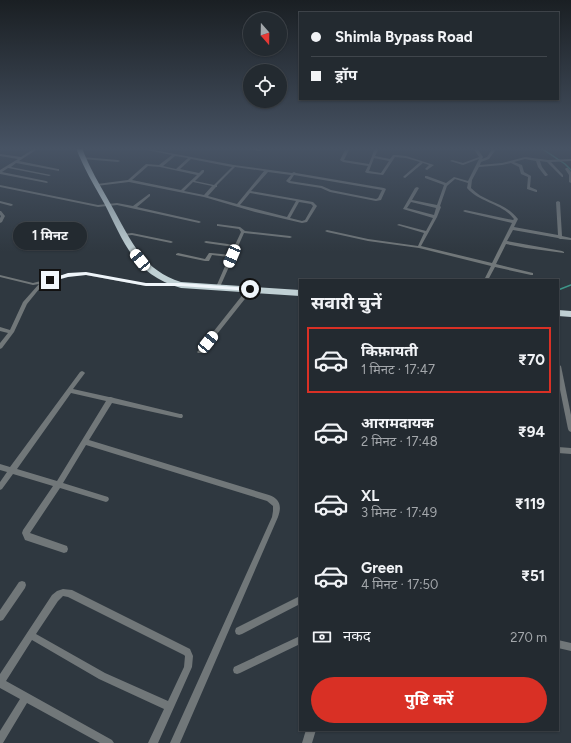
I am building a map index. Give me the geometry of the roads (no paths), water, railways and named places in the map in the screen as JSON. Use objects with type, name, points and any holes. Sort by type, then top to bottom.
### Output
[{"type":"highway","points":[[97,185],[133,252],[153,272],[164,279],[181,284],[218,288],[299,293]]},
{"type":"highway","points":[[559,313],[571,314]]},
{"type":"street","points":[[97,185],[116,183]]},
{"type":"street","points":[[137,183],[206,196],[261,213],[305,222],[315,206],[314,203],[250,192]]},
{"type":"street","points":[[182,192],[190,183]]},
{"type":"street","points":[[200,183],[216,186]]},
{"type":"street","points":[[206,196],[219,183]]},
{"type":"street","points":[[238,205],[257,183]]},
{"type":"street","points":[[294,183],[322,187],[330,191],[378,200],[381,198],[384,189],[348,183]]},
{"type":"street","points":[[419,247],[439,207],[446,184],[442,183]]},
{"type":"street","points":[[469,183],[469,188],[473,192],[495,203],[516,218],[486,279]]},
{"type":"street","points":[[529,183],[528,188],[536,191]]},
{"type":"street","points":[[0,186],[98,206],[117,204],[199,222]]},
{"type":"street","points":[[417,188],[404,209],[435,217]]},
{"type":"street","points":[[134,208],[149,195]]},
{"type":"street","points":[[410,200],[439,207]]},
{"type":"street","points":[[288,219],[298,201]]},
{"type":"street","points":[[0,202],[11,205]]},
{"type":"street","points":[[558,202],[560,238]]},
{"type":"street","points":[[465,211],[515,222]]},
{"type":"street","points":[[0,212],[3,216],[0,222]]},
{"type":"street","points":[[218,225],[240,228],[244,232],[290,237]]},
{"type":"street","points":[[399,225],[426,232]]},
{"type":"street","points":[[512,228],[571,239]]},
{"type":"street","points":[[327,231],[368,240],[419,247],[531,274]]},
{"type":"street","points":[[218,288],[236,246],[244,232]]},
{"type":"street","points":[[123,235],[132,234],[171,242]]},
{"type":"street","points":[[206,242],[236,246]]},
{"type":"street","points":[[505,242],[562,252]]},
{"type":"street","points":[[178,254],[205,260],[207,260],[211,254],[232,256]]},
{"type":"street","points":[[0,276],[28,284],[42,283],[68,275],[86,274],[146,285],[181,284]]},
{"type":"street","points":[[0,347],[10,332],[25,303],[42,283]]},
{"type":"street","points":[[200,352],[250,289]]},
{"type":"street","points":[[0,329],[10,332]]},
{"type":"street","points":[[559,371],[571,429]]},
{"type":"street","points":[[0,487],[71,391],[82,373]]},
{"type":"street","points":[[71,391],[180,416]]},
{"type":"street","points":[[564,395],[571,396]]},
{"type":"street","points":[[64,549],[28,537],[26,533],[111,400]]},
{"type":"street","points":[[85,442],[269,498],[276,503],[277,507],[275,517],[175,743]]},
{"type":"street","points":[[559,450],[571,452]]},
{"type":"street","points":[[0,467],[12,472],[106,499]]},
{"type":"street","points":[[0,617],[22,585]]},
{"type":"street","points":[[109,743],[0,682],[56,598],[64,592],[69,592],[184,650],[189,656],[188,667],[153,743]]},
{"type":"street","points":[[240,631],[299,601]]},
{"type":"street","points":[[31,635],[102,676],[170,707]]},
{"type":"street","points":[[237,670],[299,640]]},
{"type":"street","points":[[559,644],[571,647]]},
{"type":"street","points":[[0,740],[26,697]]},
{"type":"street","points":[[307,743],[311,731]]},
{"type":"waterway","points":[[559,290],[571,285]]}]
